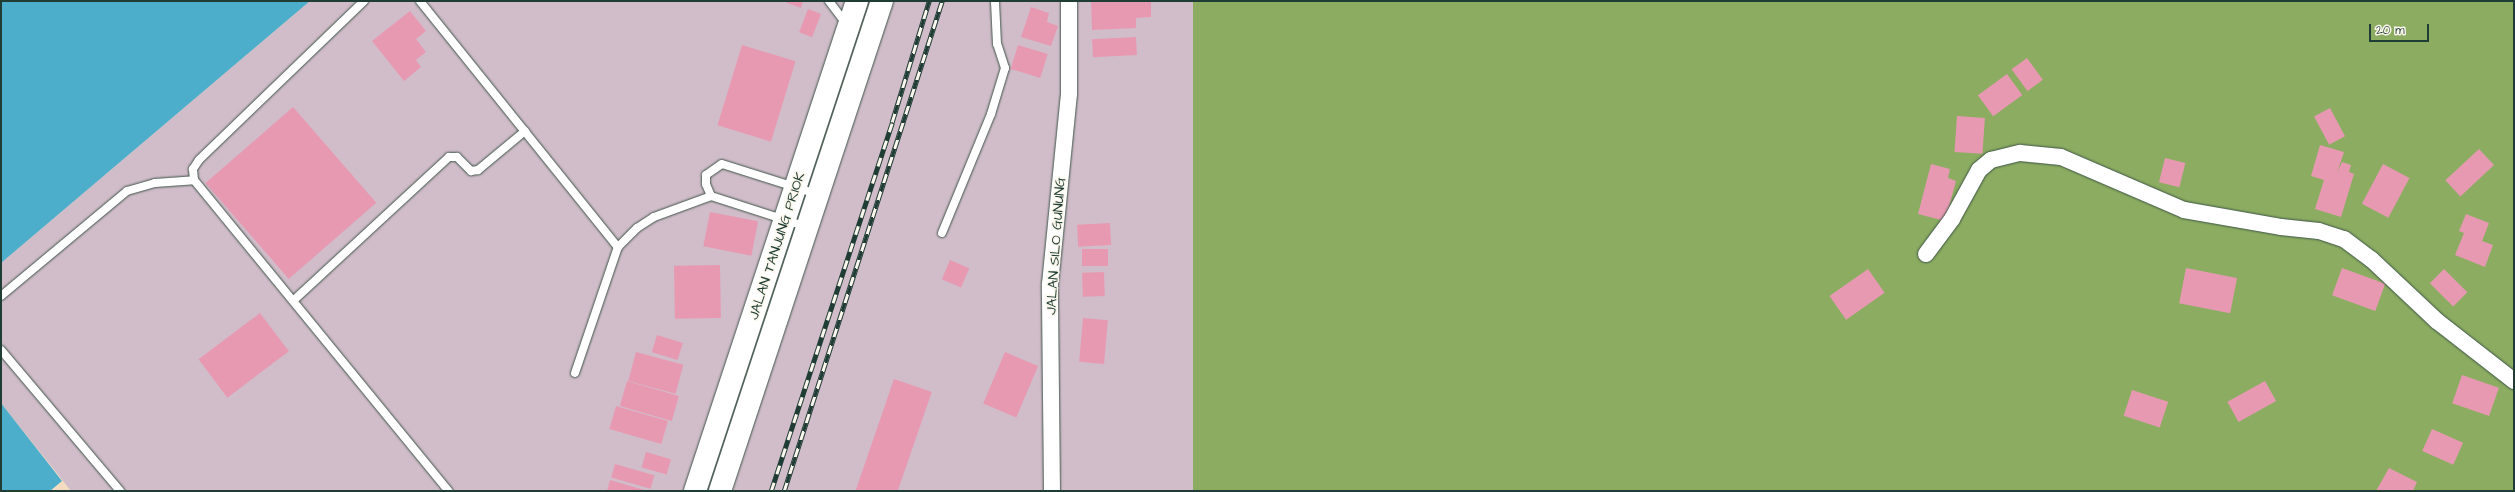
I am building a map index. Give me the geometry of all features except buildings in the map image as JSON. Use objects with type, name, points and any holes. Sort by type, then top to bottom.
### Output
[{"type":"highway","name":"JALAN TANJUNG PRIOK","points":[[695,491],[786,221],[857,1]]},
{"type":"highway","name":"JALAN TANJUNG PRIOK","points":[[720,491],[882,1]]},
{"type":"street","name":"JALAN SILO GUNUNG","points":[[1052,491],[1050,284],[1069,94],[1069,1]]},
{"type":"street","points":[[1926,254],[1952,219],[1979,170],[1991,160],[2020,153],[2061,157],[2184,210],[2281,227],[2319,231],[2344,239],[2371,259],[2437,321],[2514,381]]},
{"type":"lane","points":[[364,1],[199,160],[193,169],[194,180],[294,300],[449,491]]},
{"type":"lane","points":[[420,1],[618,248]]},
{"type":"lane","points":[[829,1],[849,27]]},
{"type":"lane","points":[[942,233],[991,114],[1004,68],[997,44],[995,1]]},
{"type":"lane","points":[[294,300],[449,157],[457,157],[471,171],[478,170],[525,131]]},
{"type":"lane","points":[[712,196],[706,184],[706,175],[722,164],[818,194]]},
{"type":"lane","points":[[1,296],[127,191],[155,183],[194,180]]},
{"type":"lane","points":[[575,373],[618,248],[637,228],[654,217],[712,196],[808,227]]},
{"type":"lane","points":[[1,350],[120,491]]},
{"type":"shaded area","points":[[310,1],[1193,1],[1239,491],[71,491],[1,403],[1,263]]},
{"type":"green space","points":[[1193,1],[2514,1],[2514,491],[1193,491]]},
{"type":"water","points":[[1,1],[310,1],[1,263]]},
{"type":"water","points":[[1,403],[62,481],[50,491],[1,491]]},
{"type":"railway","points":[[771,491],[892,122],[929,1]]},
{"type":"railway","points":[[784,491],[942,1]]}]
